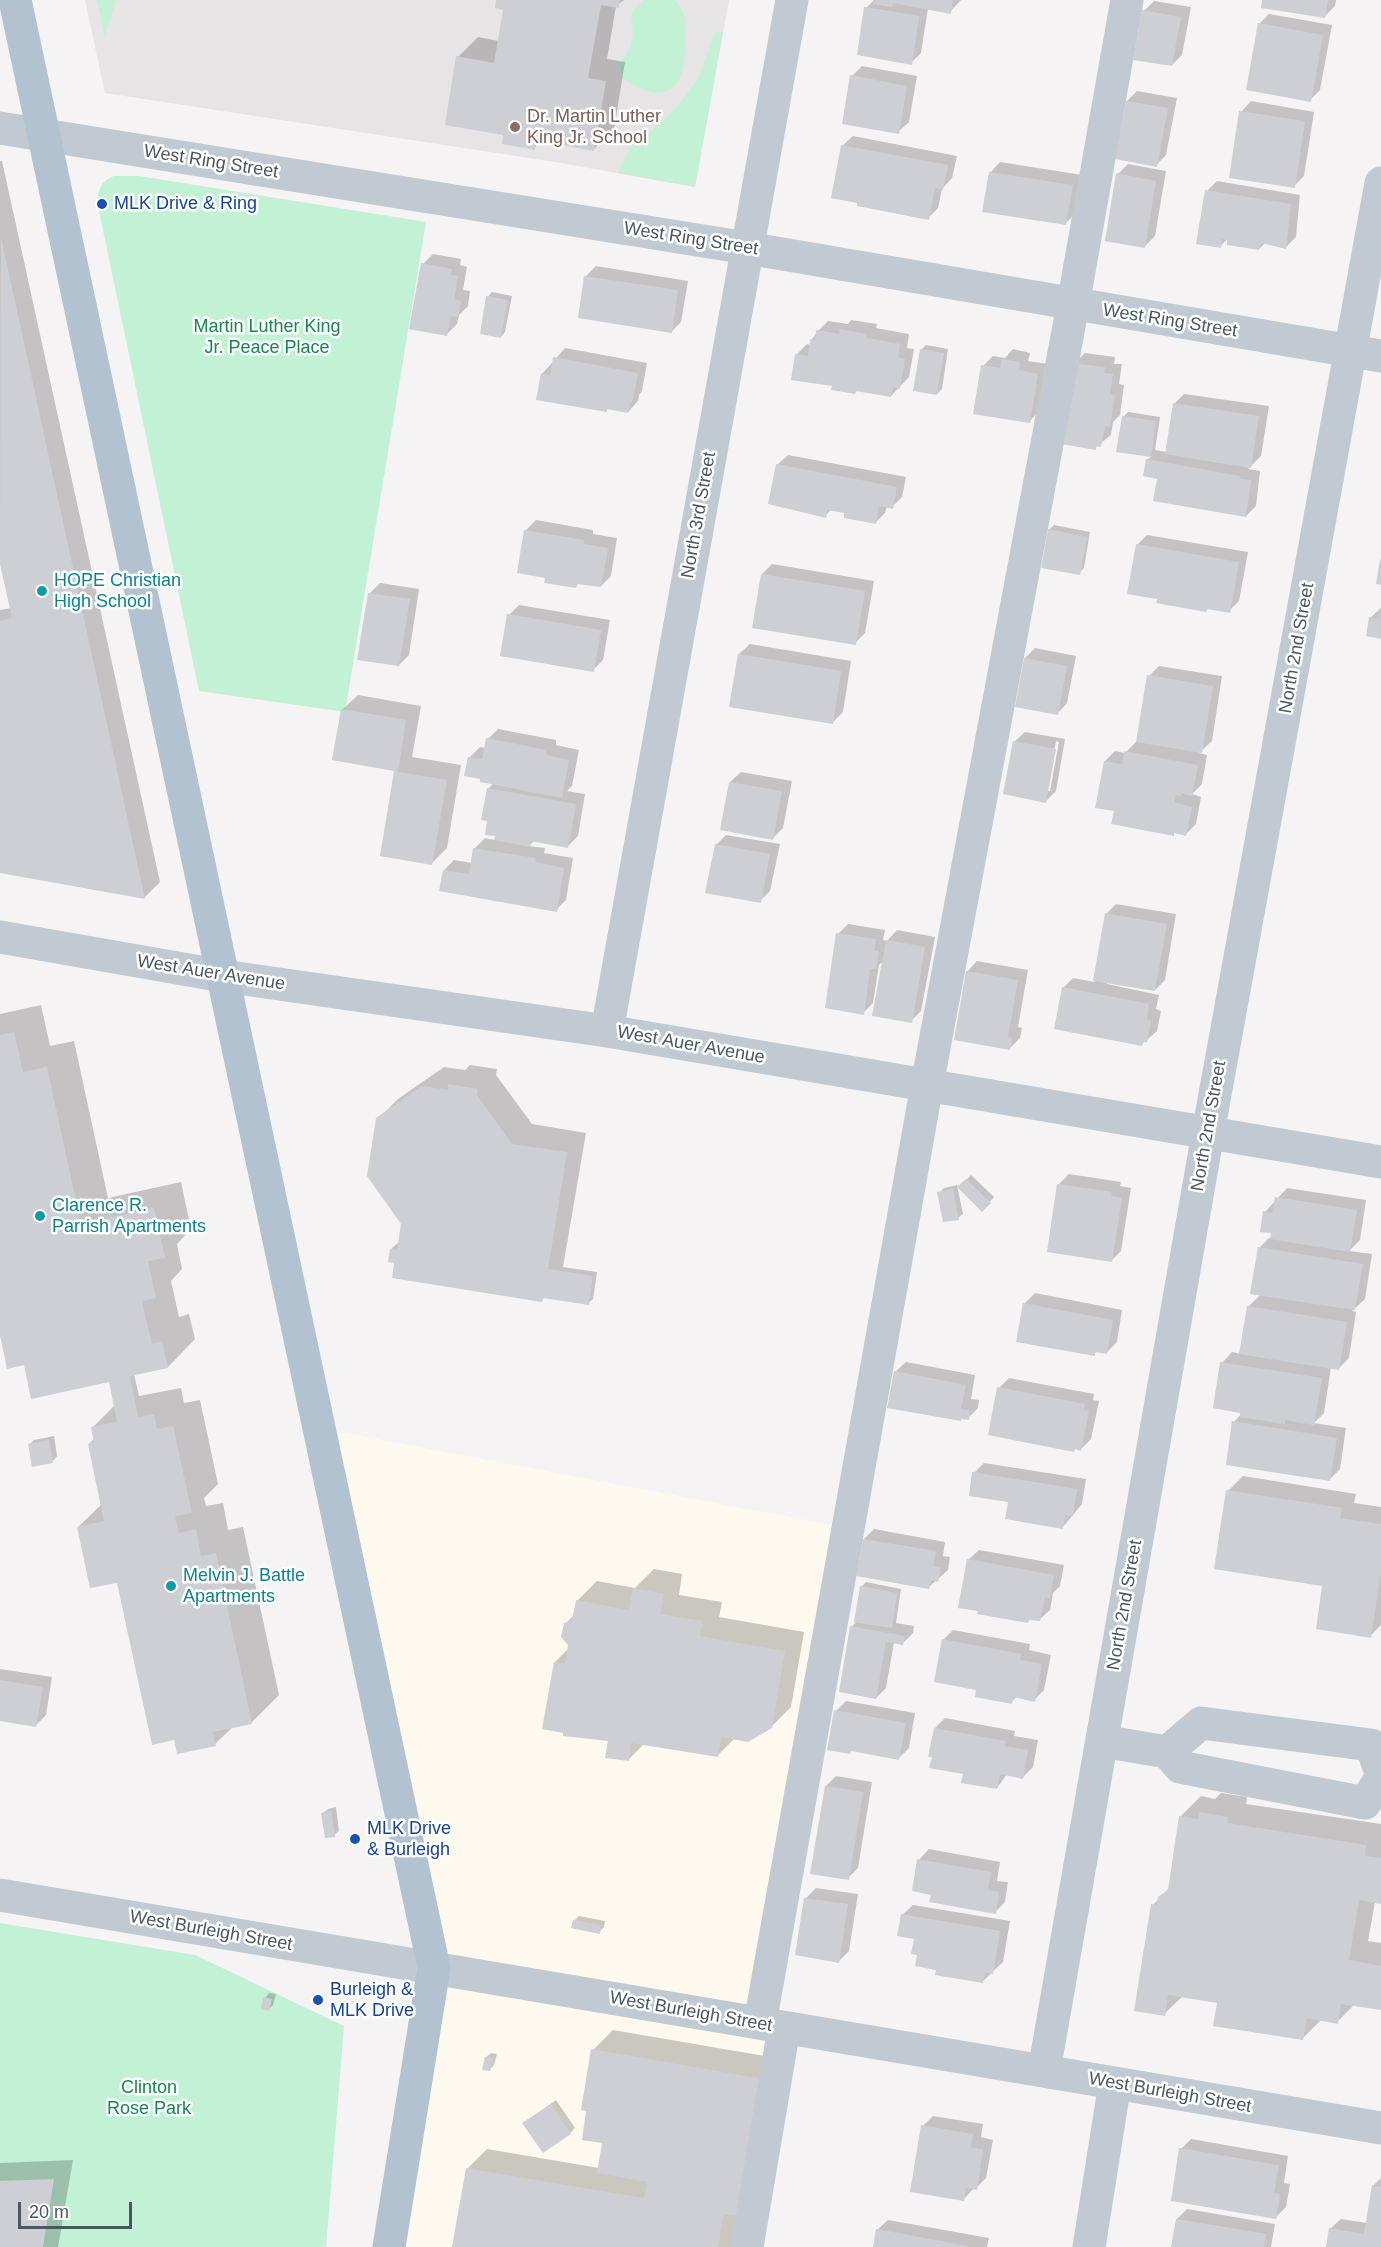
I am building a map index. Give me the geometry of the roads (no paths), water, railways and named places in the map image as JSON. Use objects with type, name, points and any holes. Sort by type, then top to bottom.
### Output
[{"type":"main road","points":[[15,0],[434,1968],[389,2247]]},
{"type":"street","name":"North 3rd Street","points":[[607,1031],[792,0]]},
{"type":"street","points":[[747,2247],[772,2026],[927,1084],[1073,304],[1127,0]]},
{"type":"street","name":"West Ring Street","points":[[0,128],[747,248],[1366,353]]},
{"type":"street","name":"North 2nd Street","points":[[1044,2072],[1208,1133],[1366,353],[1381,183]]},
{"type":"street","name":"West Auer Avenue","points":[[0,938],[224,976],[607,1031],[1381,1162]]},
{"type":"street","points":[[1167,1752],[1201,1723],[1371,1744],[1381,1773]]},
{"type":"street","points":[[1102,1741],[1167,1752],[1179,1767],[1365,1803],[1381,1778]]},
{"type":"street","name":"West Burleigh Street","points":[[0,1895],[1381,2128]]},
{"type":"street","points":[[1089,2247],[1115,2083]]},
{"type":"place","name":"Dr. Martin Luther King Jr. School","points":[[515,127]]},
{"type":"place","name":"MLK Drive & Ring","points":[[102,204]]},
{"type":"place","name":"HOPE Christian High School","points":[[42,591]]},
{"type":"place","name":"Clarence R. Parrish Apartments","points":[[40,1216]]},
{"type":"place","name":"Melvin J. Battle Apartments","points":[[171,1586]]},
{"type":"place","name":"MLK Drive & Burleigh","points":[[355,1839]]},
{"type":"place","name":"Burleigh & MLK Drive","points":[[318,2000]]},
{"type":"park label","name":"Martin Luther King Jr. Peace Place","points":[[267,337]]},
{"type":"park label","name":"Clinton Rose Park","points":[[149,2098]]}]
